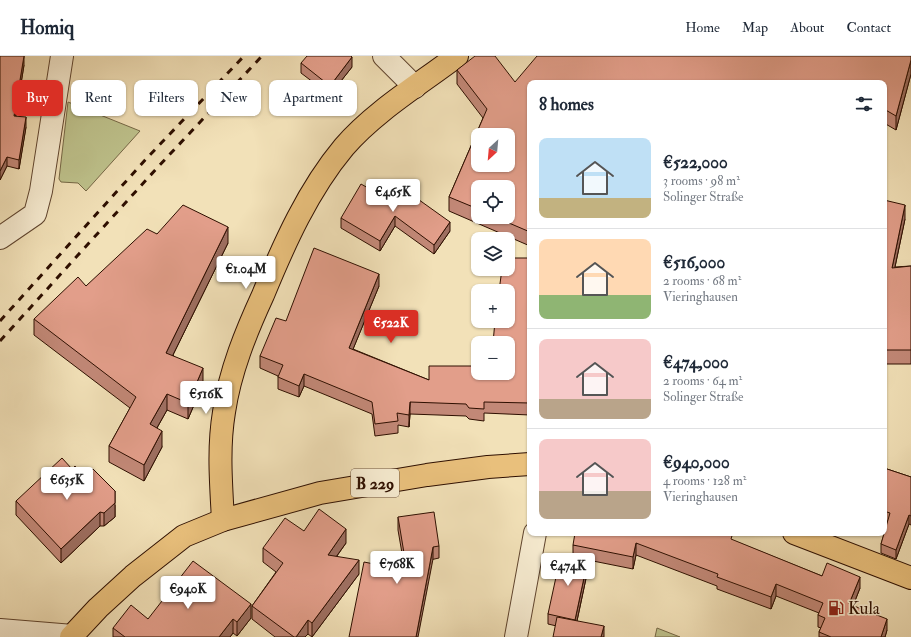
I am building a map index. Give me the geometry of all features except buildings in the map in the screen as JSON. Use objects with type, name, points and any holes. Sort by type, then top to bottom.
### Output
[{"type":"main road","points":[[224,520],[219,465],[224,412],[230,380],[252,318],[277,261],[311,195],[324,174],[345,146],[370,122],[457,56]]},
{"type":"main road","name":"B 229","points":[[72,636],[98,608],[133,576],[184,536],[224,520],[320,493],[427,475],[488,467],[527,464]]},
{"type":"main road","points":[[802,536],[911,578]]},
{"type":"street","points":[[0,238],[35,214],[41,191],[62,56]]},
{"type":"street","points":[[384,56],[416,87]]},
{"type":"street","points":[[516,637],[534,536]]},
{"type":"street","points":[[0,630],[72,636]]},
{"type":"green space","points":[[68,102],[71,103],[71,116],[103,116],[140,131],[86,191],[78,183],[61,182],[59,179]]},
{"type":"green space","points":[[657,628],[680,637],[655,637]]},
{"type":"railway","points":[[0,321],[147,158],[244,56]]},
{"type":"railway","points":[[0,341],[157,168],[262,56]]},
{"type":"place","name":"Kula","points":[[836,608]]}]
